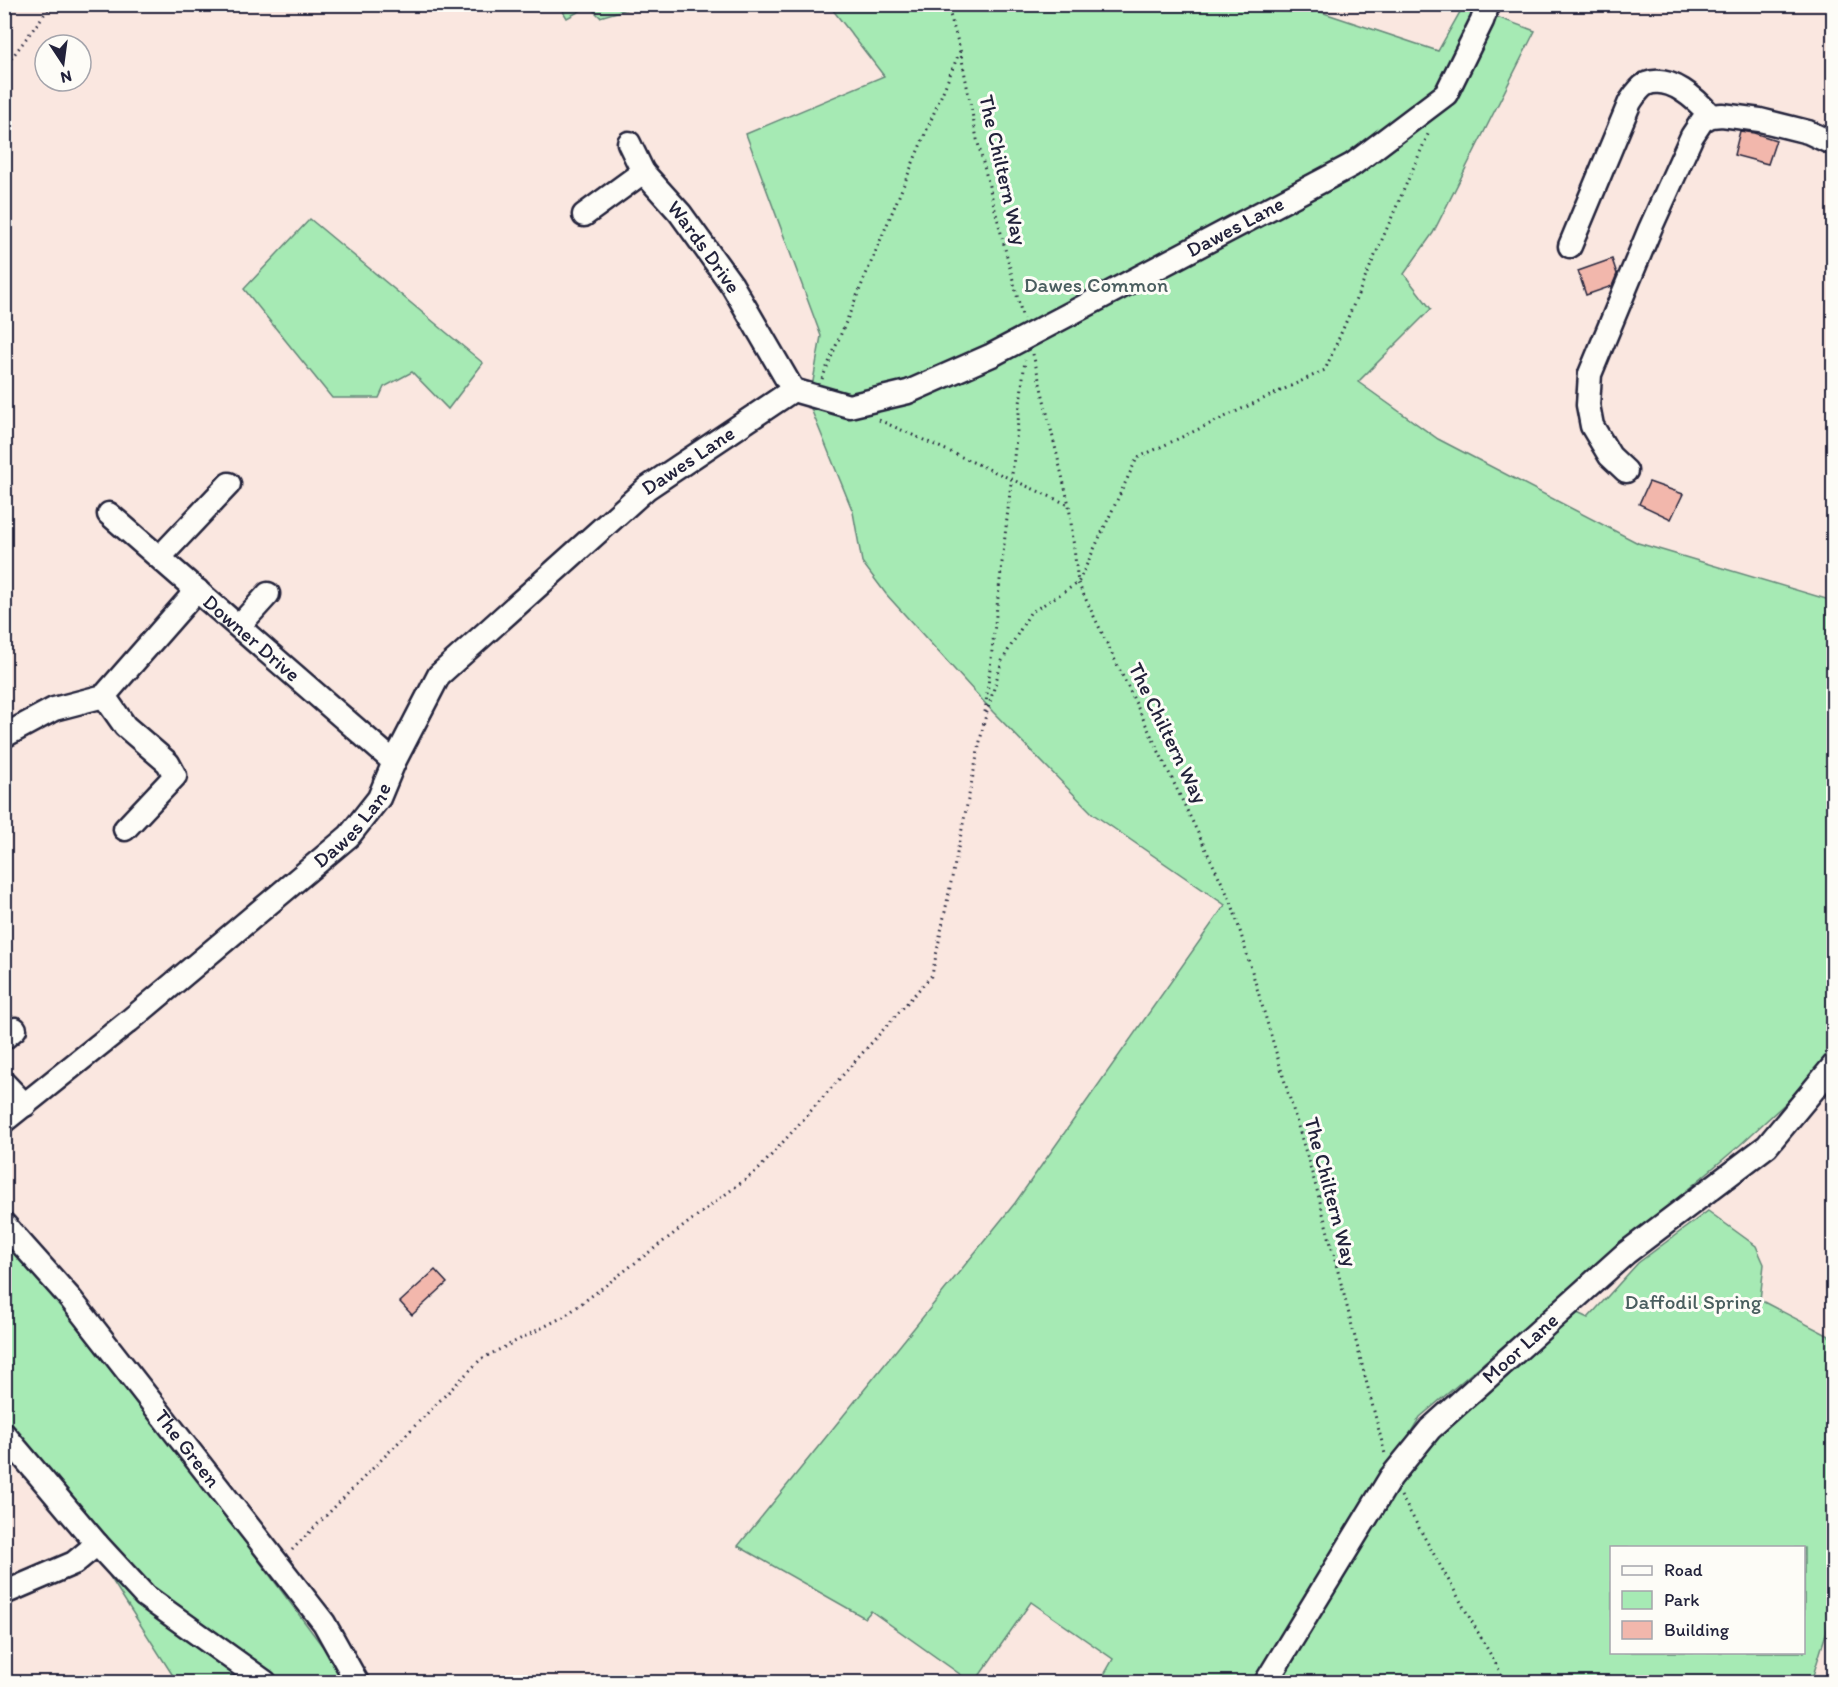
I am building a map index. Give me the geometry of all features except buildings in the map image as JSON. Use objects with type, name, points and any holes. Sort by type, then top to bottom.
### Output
[{"type":"street","name":"Dawes Lane","points":[[4,1121],[129,1021],[349,836],[379,798],[394,762],[439,675],[647,488],[804,393],[849,406],[908,392],[992,355],[1352,165],[1446,94],[1488,4]]},
{"type":"street","points":[[1570,246],[1630,102],[1637,91],[1645,84],[1657,82],[1669,85],[1697,101],[1711,116]]},
{"type":"street","points":[[1626,471],[1610,456],[1592,426],[1588,405],[1590,374],[1692,136],[1702,121],[1711,116],[1722,115],[1760,120],[1808,132],[1833,144]]},
{"type":"street","name":"Wards Drive","points":[[629,143],[643,172],[680,213],[732,285],[804,393]]},
{"type":"street","points":[[584,215],[643,172]]},
{"type":"street","points":[[160,557],[229,484]]},
{"type":"street","name":"Downer Drive","points":[[109,514],[394,762]]},
{"type":"street","points":[[4,736],[54,709],[104,696],[197,590]]},
{"type":"street","points":[[239,626],[268,594]]},
{"type":"street","points":[[104,696],[125,726],[168,763],[175,776],[124,829]]},
{"type":"street","name":"Moor Lane","points":[[1266,1683],[1391,1477],[1430,1429],[1626,1253],[1767,1146],[1833,1065]]},
{"type":"street","points":[[4,1083],[25,1105]]},
{"type":"street","name":"The Green","points":[[4,1224],[70,1298],[324,1623],[357,1683]]},
{"type":"street","points":[[4,1434],[97,1544],[145,1596],[265,1683]]},
{"type":"street","points":[[4,1593],[74,1563],[97,1544]]},
{"type":"path","points":[[4,68],[52,4]]},
{"type":"path","name":"The Chiltern Way","points":[[947,4],[960,49],[977,139],[1053,434],[1069,505],[1078,583],[1232,904],[1317,1190],[1385,1455]]},
{"type":"path","points":[[804,393],[960,49]]},
{"type":"path","points":[[278,1564],[481,1359],[565,1316],[759,1169],[932,975],[984,722],[1002,661],[1030,613],[1078,583],[1137,458],[1325,370],[1432,126]]},
{"type":"path","points":[[984,722],[1028,336]]},
{"type":"path","points":[[849,406],[1069,505]]},
{"type":"path","points":[[1399,1492],[1506,1683]]},
{"type":"green space","points":[[559,5],[641,5],[600,17],[589,6],[567,18]]},
{"type":"green space","name":"Dawes Common","points":[[829,5],[1289,5],[1309,8],[1438,51],[1464,5],[1535,31],[1433,233],[1404,274],[1431,309],[1358,382],[1438,439],[1638,543],[1833,601],[1833,1047],[1801,1089],[1740,1145],[1420,1417],[1395,1458],[1380,1475],[1253,1682],[1100,1682],[1113,1659],[1031,1602],[975,1682],[971,1682],[871,1611],[865,1618],[738,1546],[1015,1203],[1225,905],[1093,814],[993,712],[886,594],[862,562],[853,512],[809,404],[821,336],[746,134],[884,76]]},
{"type":"green space","points":[[310,219],[483,363],[448,409],[412,372],[384,387],[379,398],[332,398],[244,289]]},
{"type":"green space","name":"Daffodil Spring","points":[[1708,1211],[1756,1246],[1764,1264],[1760,1300],[1833,1338],[1833,1611],[1811,1682],[1274,1682],[1389,1492],[1457,1411],[1573,1311],[1588,1318],[1638,1263]]},
{"type":"green space","points":[[4,1234],[79,1318],[349,1682],[177,1682],[103,1566],[5,1444]]}]
